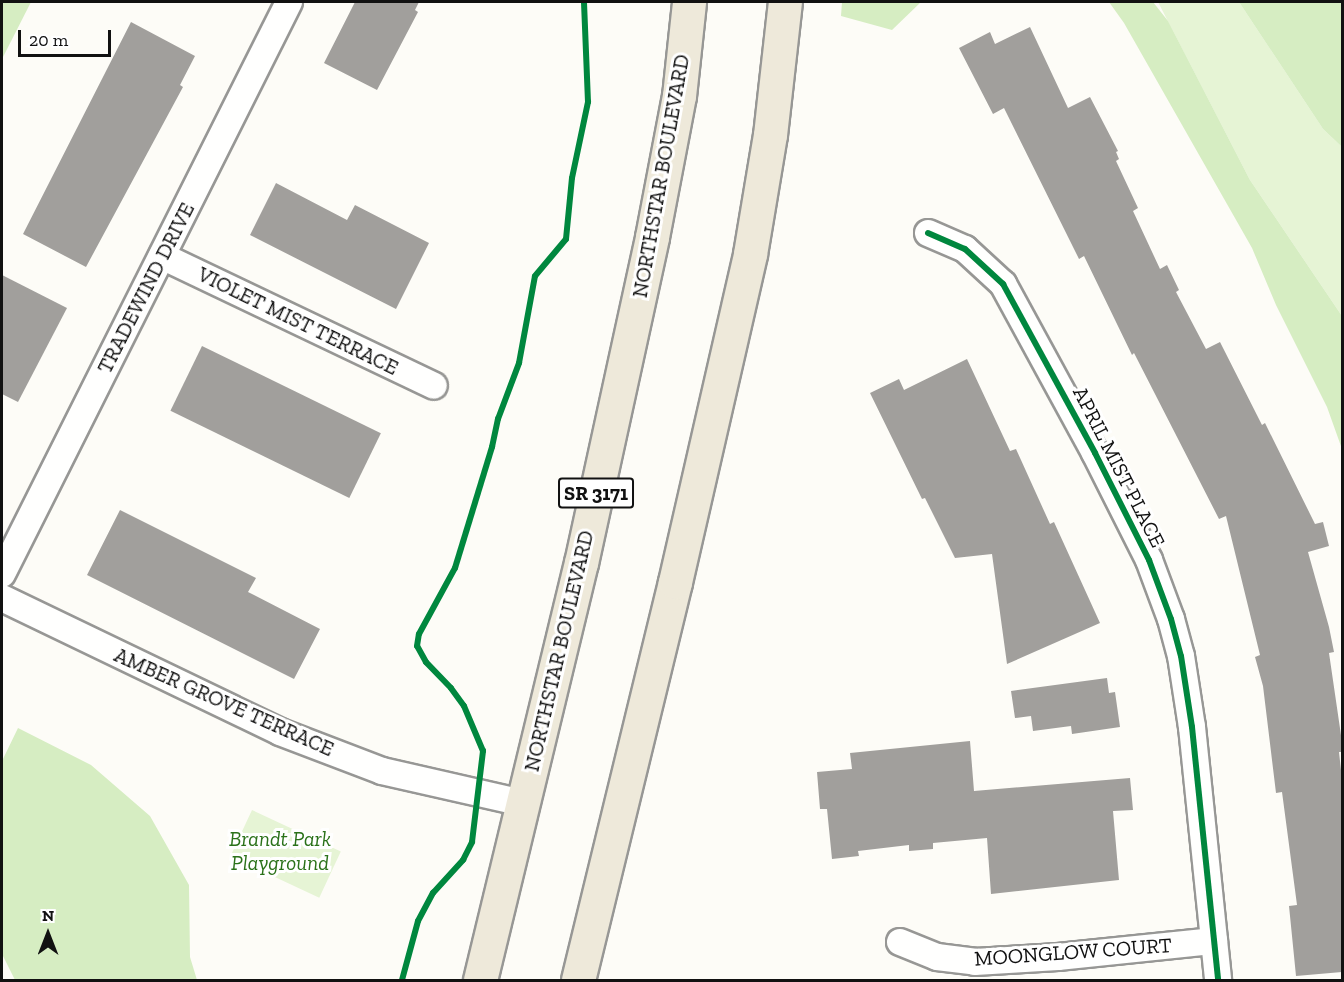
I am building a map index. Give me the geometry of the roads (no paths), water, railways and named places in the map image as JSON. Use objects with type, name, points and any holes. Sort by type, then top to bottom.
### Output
[{"type":"main road","name":"NORTHSTAR BOULEVARD","points":[[480,981],[581,563],[652,237],[679,96],[689,2]]},
{"type":"main road","points":[[578,981],[675,582],[750,254],[770,135],[785,2]]},
{"type":"street","name":"TRADEWIND DRIVE","points":[[2,574],[289,2]]},
{"type":"street","name":"APRIL MIST PLACE","points":[[928,233],[965,249],[1003,284],[1095,453],[1149,560],[1171,619],[1181,656],[1192,727],[1218,981]]},
{"type":"street","name":"VIOLET MIST TERRACE","points":[[162,256],[434,386]]},
{"type":"street","name":"AMBER GROVE TERRACE","points":[[2,598],[280,732],[382,771],[523,803]]},
{"type":"street","name":"MOONGLOW COURT","points":[[900,942],[937,957],[975,962],[1058,957],[1214,941]]},
{"type":"park label","name":"Brandt Park Playground","points":[[280,851]]}]
